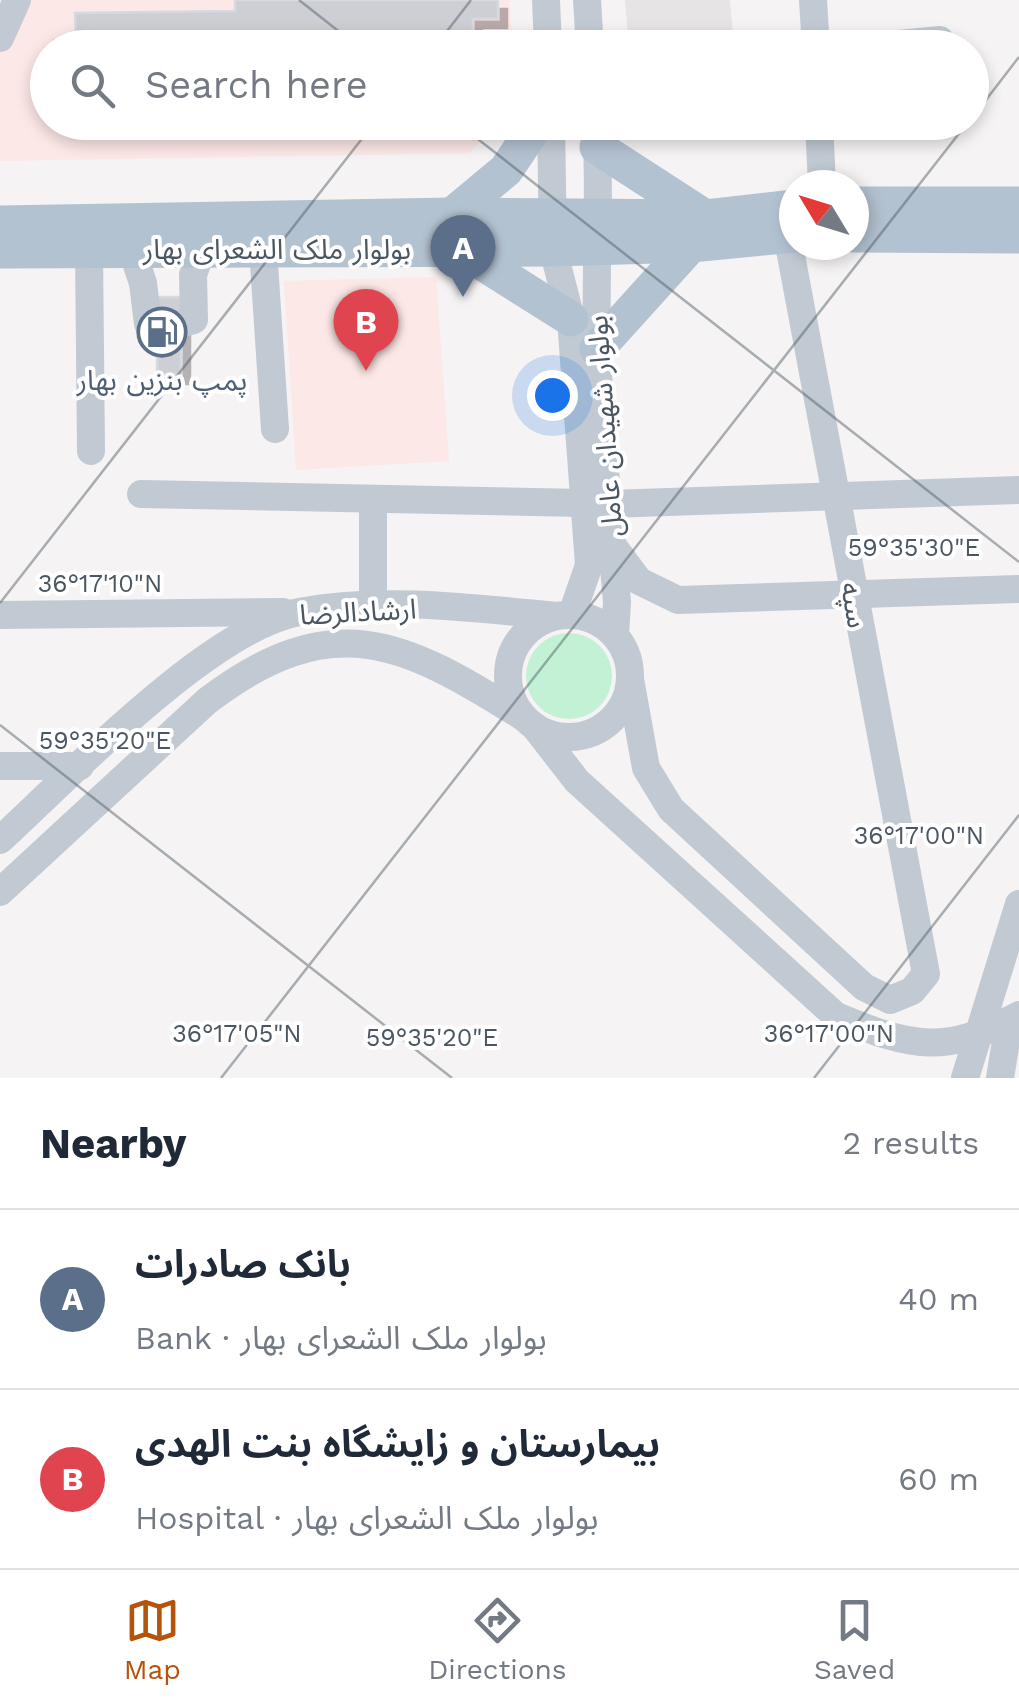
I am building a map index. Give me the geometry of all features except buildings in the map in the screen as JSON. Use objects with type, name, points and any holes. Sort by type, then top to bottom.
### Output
[{"type":"main road","points":[[455,232],[533,140]]},
{"type":"main road","points":[[597,348],[698,231],[604,140]]},
{"type":"main road","points":[[869,204],[1019,204]]},
{"type":"main road","points":[[0,223],[455,232],[572,319]]},
{"type":"main road","name":"بولوار ملک الشعرای بهار","points":[[0,251],[263,249],[455,232],[554,234],[779,226]]},
{"type":"main road","points":[[869,235],[1019,236]]},
{"type":"street","points":[[0,38],[18,0]]},
{"type":"street","points":[[546,0],[547,30]]},
{"type":"street","points":[[587,0],[589,30]]},
{"type":"street","points":[[813,0],[815,30]]},
{"type":"street","name":"بولوار شهیدان عامل","points":[[548,140],[554,234],[572,319],[596,504],[613,546],[615,635]]},
{"type":"street","name":"بولوار شهیدان عامل","points":[[565,615],[588,565],[596,504],[596,277],[600,232],[597,140]]},
{"type":"street","points":[[820,140],[821,170]]},
{"type":"street","points":[[132,250],[143,283],[148,324],[172,326],[194,320],[193,274],[202,249]]},
{"type":"street","points":[[263,249],[275,430]]},
{"type":"street","points":[[89,250],[91,451]]},
{"type":"street","name":"سپه","points":[[630,679],[646,768],[670,809],[864,986],[890,1000],[912,991],[926,974],[851,592],[798,260]]},
{"type":"street","points":[[141,494],[596,504],[1019,490]]},
{"type":"street","points":[[373,500],[373,607]]},
{"type":"street","points":[[613,546],[639,582],[678,600],[1019,589]]},
{"type":"street","name":"ارشادالرضا","points":[[0,840],[222,645],[300,612],[373,607],[565,615]]},
{"type":"street","points":[[0,615],[300,612]]},
{"type":"street","points":[[565,615],[603,624],[615,635],[624,648],[630,679],[620,710],[596,731],[565,737],[529,722],[509,688],[510,656],[528,630],[565,615]]},
{"type":"street","name":"ارشادالرضا","points":[[0,892],[207,701],[236,679],[313,646],[372,642],[408,651],[448,669],[529,722],[577,781],[836,1016],[884,1036],[927,1044],[976,1038]]},
{"type":"street","points":[[0,766],[80,766]]},
{"type":"street","points":[[964,1078],[1019,904]]},
{"type":"street","points":[[976,1038],[1019,1015]]},
{"type":"street","points":[[1000,1078],[1006,1041],[1019,1032]]},
{"type":"shaded area","points":[[0,0],[509,0],[512,30],[30,30],[30,140],[482,140],[469,153],[0,161]]},
{"type":"shaded area","points":[[625,0],[730,0],[733,30],[628,30]]},
{"type":"shaded area","points":[[436,277],[449,461],[296,470],[284,281]]},
{"type":"green space","points":[[569,633],[593,640],[605,652],[612,676],[605,700],[593,712],[569,719],[545,712],[533,700],[526,676],[533,652],[545,640]]},
{"type":"place","name":"بانک صادرات","points":[[463,297]]},
{"type":"place","name":"پمپ بنزین بهار","points":[[162,332]]},
{"type":"place","name":"بیمارستان و زایشگاه بنت الهدی","points":[[366,371]]}]
